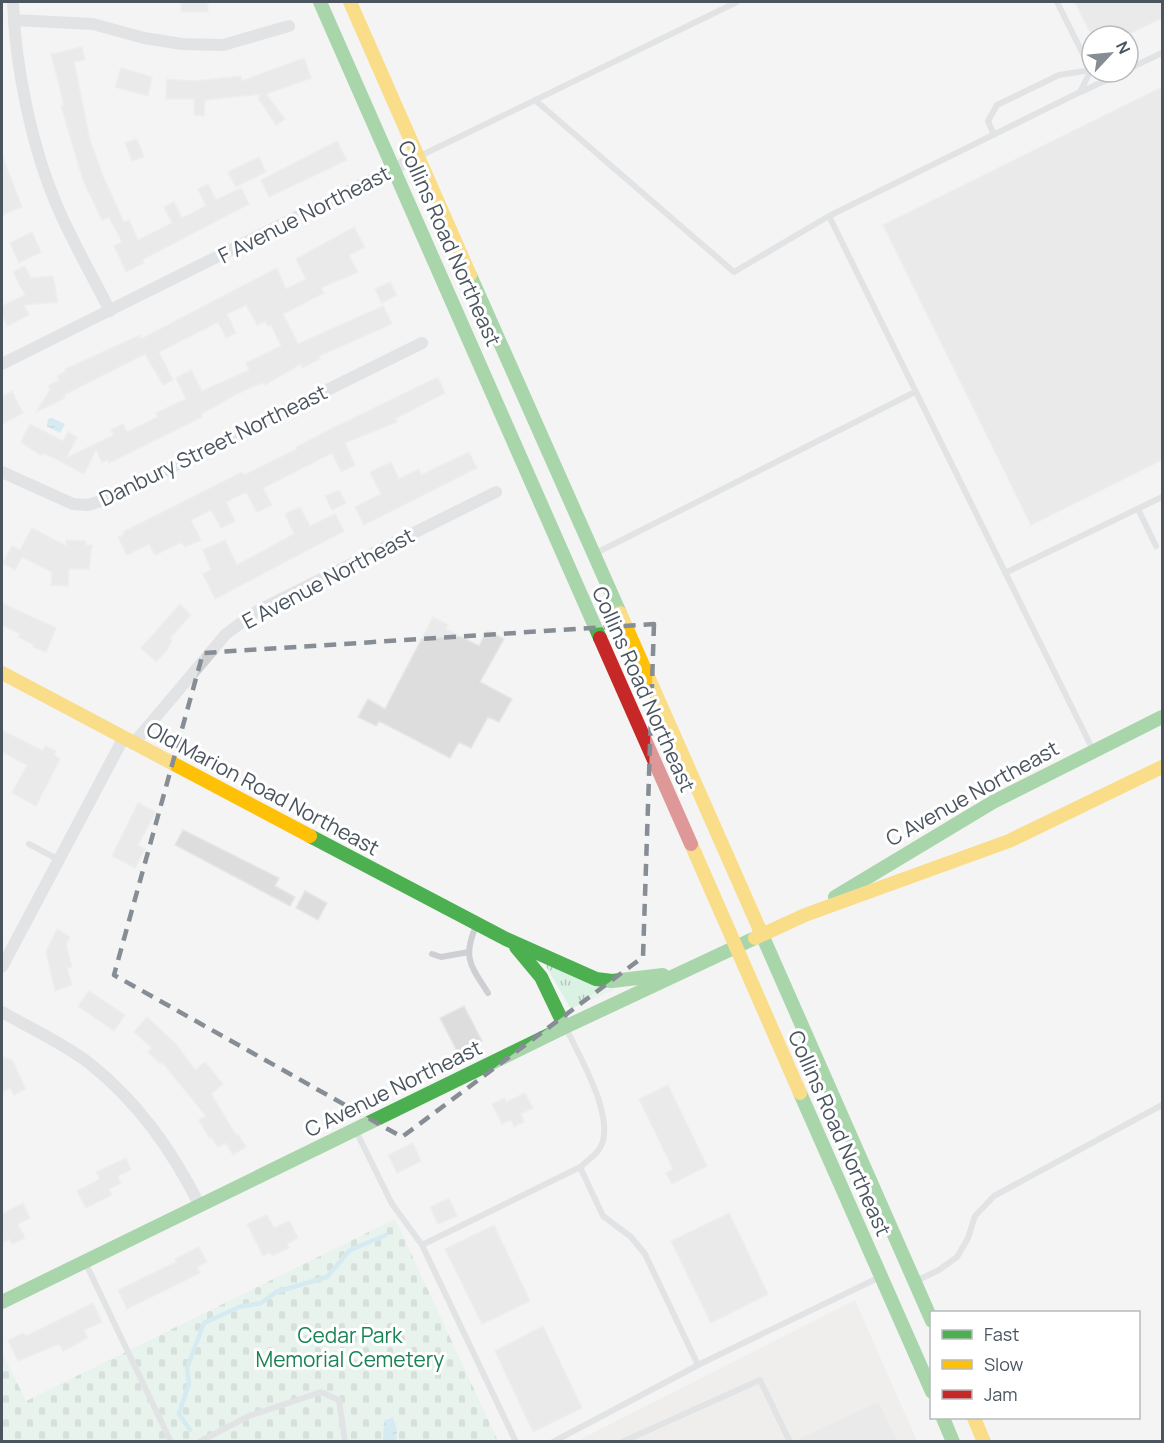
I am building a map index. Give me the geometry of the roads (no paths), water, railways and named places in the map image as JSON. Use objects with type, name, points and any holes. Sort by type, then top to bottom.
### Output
[{"type":"main road","name":"Collins Road Northeast","points":[[320,2],[930,1387]]},
{"type":"main road","name":"Collins Road Northeast","points":[[350,2],[930,1317]]},
{"type":"main road","name":"Old Marion Road Northeast","points":[[2,673],[506,939],[596,979],[612,981],[682,972]]},
{"type":"main road","name":"C Avenue Northeast","points":[[805,915],[955,823],[1162,717]]},
{"type":"main road","name":"C Avenue Northeast","points":[[2,1302],[565,1027],[735,947],[805,915],[1009,841],[1162,767]]},
{"type":"main road","name":"Old Marion Road Northeast","points":[[506,939],[530,961],[541,977],[565,1027]]},
{"type":"main road","points":[[943,1419],[954,1442]]},
{"type":"main road","points":[[974,1419],[984,1442]]},
{"type":"street","points":[[13,2],[25,90],[40,159],[58,207],[110,311]]},
{"type":"street","points":[[14,20],[93,24],[144,39],[182,44],[223,45],[289,26]]},
{"type":"street","name":"F Avenue Northeast","points":[[2,364],[419,156]]},
{"type":"street","name":"Danbury Street Northeast","points":[[2,472],[58,499],[88,505],[107,499],[422,343]]},
{"type":"street","name":"E Avenue Northeast","points":[[2,968],[59,860],[128,741],[226,634],[257,611],[496,492]]},
{"type":"street","points":[[2,1012],[87,1061],[123,1093],[167,1146],[200,1206]]},
{"type":"lane","name":"F Avenue Northeast","points":[[419,156],[737,2]]},
{"type":"lane","points":[[1057,2],[1080,48]]},
{"type":"lane","points":[[1140,63],[1162,53]]},
{"type":"lane","points":[[994,135],[988,121],[997,105],[1059,75],[1080,72]]},
{"type":"lane","points":[[1080,92],[1084,84]]},
{"type":"lane","points":[[535,100],[734,272],[830,216],[1097,84]]},
{"type":"lane","points":[[830,216],[1094,751]]},
{"type":"lane","points":[[595,553],[915,392]]},
{"type":"lane","points":[[1005,573],[1162,497]]},
{"type":"lane","points":[[1138,509],[1156,546]]},
{"type":"lane","points":[[29,844],[59,860]]},
{"type":"lane","points":[[477,924],[468,945],[470,964],[488,993]]},
{"type":"lane","points":[[432,954],[441,957],[469,952]]},
{"type":"lane","points":[[422,1245],[580,1167],[600,1149],[605,1134],[604,1115],[565,1027]]},
{"type":"lane","points":[[914,1282],[939,1270],[957,1257],[968,1238],[975,1216],[993,1196],[1162,1105]]},
{"type":"lane","points":[[356,1130],[392,1204],[422,1245],[516,1442]]},
{"type":"lane","points":[[580,1167],[603,1216],[631,1237],[645,1254],[698,1365]]},
{"type":"lane","points":[[85,1262],[171,1442]]},
{"type":"lane","points":[[553,1442],[698,1365],[881,1277]]},
{"type":"lane","points":[[622,1442],[760,1380],[790,1442]]},
{"type":"lane","points":[[199,1442],[249,1416],[321,1392],[339,1400],[345,1442]]},
{"type":"water","points":[[52,418],[65,424],[60,433],[47,426],[48,419]]},
{"type":"water","points":[[393,1417],[397,1430],[396,1441],[383,1441],[384,1421]]},
{"type":"waterway","points":[[190,1430],[179,1414],[189,1383],[187,1368],[204,1323],[239,1307],[261,1303],[276,1292],[327,1277],[350,1250],[386,1235]]},
{"type":"park label","name":"Cedar Park Memorial Cemetery","points":[[350,1347]]}]
